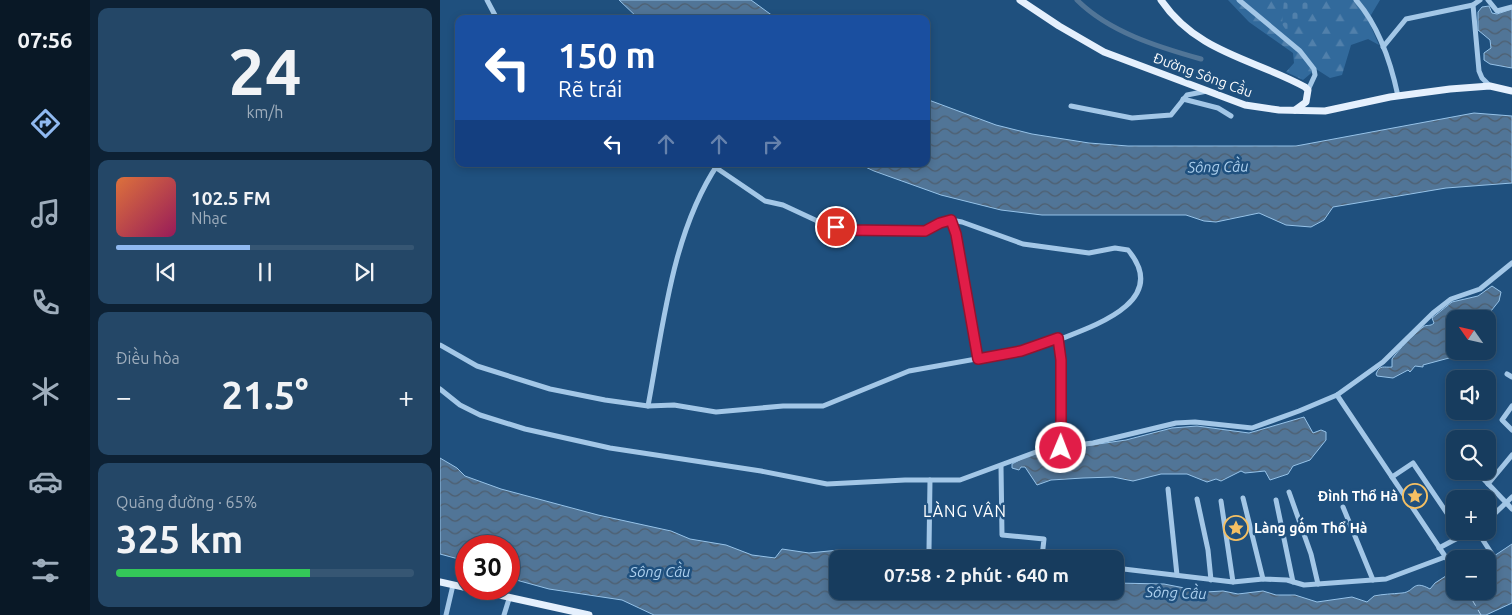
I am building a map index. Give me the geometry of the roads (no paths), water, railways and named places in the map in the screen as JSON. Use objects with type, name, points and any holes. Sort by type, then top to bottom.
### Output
[{"type":"main road","name":"Đường Sông Cầu","points":[[1020,0],[1058,26],[1104,52],[1244,105],[1295,111],[1325,111],[1398,96],[1490,86],[1512,91]]},
{"type":"main road","points":[[1161,0],[1184,27],[1228,55],[1284,77],[1308,90],[1306,102],[1295,111]]},
{"type":"main road","points":[[440,582],[455,587]]},
{"type":"main road","points":[[513,600],[562,612],[589,615]]},
{"type":"street","points":[[487,0],[496,15]]},
{"type":"street","points":[[1239,0],[1304,55],[1314,75],[1308,90]]},
{"type":"street","points":[[1356,0],[1365,11],[1383,47],[1398,96]]},
{"type":"street","points":[[1383,47],[1406,19],[1473,5],[1480,0]]},
{"type":"street","points":[[1488,0],[1497,11],[1512,7]]},
{"type":"street","points":[[1473,5],[1479,71],[1482,78],[1490,86]]},
{"type":"street","points":[[1071,106],[1121,116],[1148,118],[1171,115],[1187,95],[1207,91]]},
{"type":"street","points":[[1183,99],[1218,108],[1231,116]]},
{"type":"street","points":[[648,406],[664,312],[682,246],[694,208],[716,167]]},
{"type":"street","points":[[440,345],[477,366],[518,380],[595,398],[648,406],[674,405],[716,412],[784,406],[823,406],[908,372],[1021,351],[1058,338],[1058,340],[1118,314],[1137,295],[1140,273],[1136,260],[1128,250],[1115,248],[1089,253],[1023,244],[962,222],[951,220],[940,223],[925,231],[846,230],[826,225],[782,205],[765,201],[718,167]]},
{"type":"street","points":[[951,220],[956,234],[978,359]]},
{"type":"street","points":[[440,389],[460,405],[480,415],[525,429],[610,448],[761,471],[827,484],[960,480],[1044,449],[1110,440],[1176,424],[1195,422],[1252,428],[1337,395],[1383,362],[1432,313],[1451,300],[1480,289],[1512,263]]},
{"type":"street","points":[[1058,340],[1061,360],[1061,448]]},
{"type":"street","points":[[1124,569],[1210,580],[1233,582],[1263,580],[1293,582],[1304,585],[1386,579],[1446,557],[1337,395]]},
{"type":"street","points":[[1512,406],[1502,420],[1512,430]]},
{"type":"street","points":[[1488,484],[1512,455]]},
{"type":"street","points":[[1392,477],[1413,463],[1446,512]]},
{"type":"street","points":[[1002,466],[1002,535],[1044,539],[1043,550]]},
{"type":"street","points":[[929,550],[930,480]]},
{"type":"street","points":[[1484,480],[1512,509]]},
{"type":"street","points":[[1168,489],[1177,575]]},
{"type":"street","points":[[1289,492],[1311,554],[1318,584]]},
{"type":"street","points":[[1496,513],[1512,497]]},
{"type":"street","points":[[1243,498],[1263,580]]},
{"type":"street","points":[[1196,499],[1208,550],[1210,580]]},
{"type":"street","points":[[1276,500],[1293,582]]},
{"type":"street","points":[[1221,501],[1233,582]]},
{"type":"street","points":[[1342,507],[1373,580]]},
{"type":"street","points":[[1439,548],[1452,540]]},
{"type":"street","points":[[446,615],[452,586]]},
{"type":"street","points":[[504,615],[509,600]]},
{"type":"water","points":[[619,0],[751,0],[772,15],[635,15]]},
{"type":"water","points":[[1489,6],[1492,13],[1497,14],[1512,9],[1512,68],[1490,64],[1484,60],[1484,53],[1491,48],[1490,40],[1478,30],[1478,12],[1482,7]]},
{"type":"water","name":"Sông Cầu","points":[[930,100],[996,125],[1032,134],[1089,143],[1128,146],[1296,146],[1474,113],[1512,116],[1512,183],[1446,188],[1333,207],[1324,220],[1311,227],[1286,225],[1259,213],[1216,222],[1204,221],[1186,215],[1042,215],[1001,210],[941,195],[865,167],[930,167]]},
{"type":"water","points":[[1492,286],[1501,292],[1499,301],[1492,310],[1446,310],[1446,359],[1423,365],[1423,367],[1415,366],[1410,372],[1408,370],[1393,378],[1377,376],[1376,374],[1381,368],[1392,367],[1392,359],[1402,347],[1423,327],[1434,323],[1432,318],[1452,302],[1478,296]]},
{"type":"water","points":[[1304,417],[1313,433],[1321,430],[1326,432],[1326,440],[1310,460],[1293,466],[1288,474],[1270,480],[1265,471],[1245,473],[1241,471],[1221,481],[1216,479],[1207,482],[1187,474],[1161,474],[1133,481],[1113,477],[1083,478],[1051,480],[1037,485],[1025,467],[1021,467],[1019,470],[1012,468],[1012,464],[1027,456],[1043,452],[1126,440],[1172,428],[1197,426],[1249,433]]},
{"type":"water","name":"Sông Cầu","points":[[440,458],[457,468],[465,476],[501,489],[598,515],[671,531],[690,539],[726,545],[752,555],[775,558],[782,549],[809,553],[829,551],[829,600],[1124,600],[1124,583],[1164,584],[1205,592],[1223,591],[1238,594],[1263,591],[1276,595],[1295,595],[1317,602],[1352,597],[1367,602],[1374,596],[1406,592],[1420,585],[1430,589],[1446,576],[1446,600],[1496,600],[1496,555],[1512,544],[1512,603],[1486,615],[654,615],[622,600],[549,589],[520,581],[520,535],[455,535],[455,558],[440,554]]},
{"type":"waterway","points":[[1077,0],[1119,30],[1151,43],[1201,59]]},
{"type":"place","name":"Đình Thổ Hà","points":[[1415,496]]},
{"type":"place","name":"Làng gốm Thổ Hà","points":[[1236,528]]},
{"type":"district","name":"LÀNG VÂN","points":[[965,511]]}]
